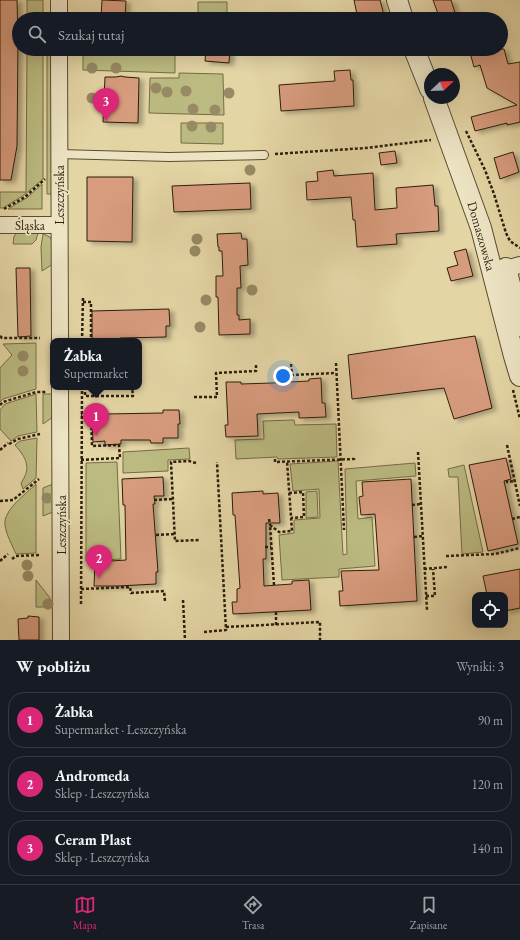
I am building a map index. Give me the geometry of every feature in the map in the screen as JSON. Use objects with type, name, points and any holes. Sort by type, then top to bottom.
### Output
[{"type":"street","points":[[59,0],[59,12]]},
{"type":"street","points":[[397,0],[401,12]]},
{"type":"street","name":"Leszczyńska","points":[[59,56],[60,338]]},
{"type":"street","name":"Domaszowska","points":[[417,56],[424,73]]},
{"type":"street","name":"Domaszowska","points":[[436,104],[472,201],[506,269],[514,300],[520,342]]},
{"type":"street","name":"Śląska","points":[[1,218],[60,225]]},
{"type":"street","name":"Domaszowska","points":[[506,269],[512,349],[520,376]]},
{"type":"street","name":"Leszczyńska","points":[[60,390],[61,640]]},
{"type":"lane","points":[[60,154],[169,157],[264,155]]},
{"type":"path","points":[[463,126],[485,170],[506,233],[510,241],[520,248]]},
{"type":"path","points":[[264,155],[366,148],[437,140]]},
{"type":"path","points":[[1,218],[45,179]]},
{"type":"path","points":[[82,338],[83,298]]},
{"type":"path","points":[[83,302],[91,302],[91,338]]},
{"type":"path","points":[[0,337],[40,338]]},
{"type":"path","points":[[336,363],[344,530]]},
{"type":"path","points":[[291,364],[292,375],[337,373]]},
{"type":"path","points":[[194,397],[217,397],[216,373],[256,371],[256,365]]},
{"type":"path","points":[[0,406],[3,402],[36,392],[52,390]]},
{"type":"path","points":[[81,604],[82,390]]},
{"type":"path","points":[[85,390],[85,396],[132,396],[132,390]]},
{"type":"path","points":[[81,414],[91,414],[92,446],[119,445],[120,458],[81,460]]},
{"type":"path","points":[[0,450],[18,439],[40,434]]},
{"type":"path","points":[[507,445],[520,506]]},
{"type":"path","points":[[418,452],[427,610]]},
{"type":"path","points":[[275,459],[275,462],[341,459],[354,458],[354,456]]},
{"type":"path","points":[[270,525],[279,532],[292,531],[287,461]]},
{"type":"path","points":[[196,463],[171,462],[175,541],[199,540]]},
{"type":"path","points":[[217,462],[226,627]]},
{"type":"path","points":[[0,501],[13,500],[39,479]]},
{"type":"path","points":[[507,480],[507,482],[515,481]]},
{"type":"path","points":[[290,493],[303,492],[304,517],[291,518]]},
{"type":"path","points":[[154,500],[173,499]]},
{"type":"path","points":[[412,505],[421,504]]},
{"type":"path","points":[[512,519],[520,517]]},
{"type":"path","points":[[269,520],[274,585]]},
{"type":"path","points":[[156,535],[174,534]]},
{"type":"path","points":[[414,536],[422,536]]},
{"type":"path","points":[[265,547],[271,547]]},
{"type":"path","points":[[446,556],[495,554],[520,548]]},
{"type":"path","points":[[0,561],[8,554]]},
{"type":"path","points":[[12,559],[16,556],[40,555]]},
{"type":"path","points":[[424,569],[447,567]]},
{"type":"path","points":[[426,596],[435,596],[433,568]]},
{"type":"path","points":[[81,589],[130,586],[131,593],[164,591],[165,601]]},
{"type":"path","points":[[183,600],[185,640]]},
{"type":"path","points":[[276,612],[276,625]]},
{"type":"path","points":[[204,632],[226,630],[226,627],[320,622],[320,640]]},
{"type":"green space","points":[[27,0],[43,0],[43,12],[27,12]]},
{"type":"green space","points":[[198,2],[227,2],[227,12],[198,12]]},
{"type":"green space","points":[[27,56],[43,56],[43,179],[24,195],[3,208],[0,208],[0,192],[26,192]]},
{"type":"green space","points":[[47,56],[53,56],[53,194],[47,194]]},
{"type":"green space","points":[[83,56],[175,56],[175,73],[83,70]]},
{"type":"green space","points":[[179,73],[223,74],[224,115],[149,113],[150,78],[179,78]]},
{"type":"green space","points":[[181,123],[223,123],[223,144],[181,143]]},
{"type":"green space","points":[[42,184],[42,209],[8,209],[28,197]]},
{"type":"green space","points":[[17,233],[38,233],[36,240],[32,244],[13,244],[14,236]]},
{"type":"green space","points":[[43,234],[50,237],[52,241],[53,264],[42,271],[41,247]]},
{"type":"green space","points":[[36,343],[36,389],[3,399],[0,402],[0,368],[12,355],[3,344]]},
{"type":"green space","points":[[36,394],[37,432],[18,436],[11,441],[0,429],[0,410],[5,404]]},
{"type":"green space","points":[[43,394],[53,394],[53,417],[43,424]]},
{"type":"green space","points":[[294,420],[295,425],[336,424],[337,457],[236,459],[235,440],[264,439],[263,421]]},
{"type":"green space","points":[[37,438],[36,478],[23,489],[21,483],[27,467],[25,459],[15,445],[20,441]]},
{"type":"green space","points":[[189,448],[190,459],[168,460],[168,471],[123,473],[123,452]]},
{"type":"green space","points":[[338,461],[343,555],[347,554],[345,469],[415,463],[416,476],[356,481],[358,519],[372,517],[375,566],[339,569],[339,577],[282,580],[279,535],[294,533],[294,520],[320,518],[319,489],[293,491],[290,464]]},
{"type":"green space","points":[[117,462],[121,559],[86,561],[86,463]]},
{"type":"green space","points":[[464,465],[483,552],[462,554],[458,477],[449,477],[448,469]]},
{"type":"green space","points":[[36,484],[36,553],[16,554],[9,540],[5,519],[11,508]]},
{"type":"green space","points":[[53,484],[53,512],[43,516],[43,488]]},
{"type":"green space","points":[[317,491],[318,517],[306,518],[306,492]]},
{"type":"green space","points":[[36,580],[50,598],[50,607],[36,607]]},
{"type":"building","points":[[0,0],[17,0],[17,12],[12,12],[12,56],[18,56],[17,146],[11,180],[0,180]]},
{"type":"building","points":[[102,0],[126,1],[125,12],[101,12]]},
{"type":"building","points":[[354,0],[380,0],[383,12],[357,12]]},
{"type":"building","points":[[433,0],[451,0],[455,12],[437,12]]},
{"type":"building","points":[[205,56],[230,56],[229,63],[205,61]]},
{"type":"building","points":[[471,56],[506,56],[508,64],[520,62],[520,122],[507,125],[507,123],[475,131],[471,117],[517,105],[487,88],[480,65],[474,67]]},
{"type":"building","points":[[350,70],[351,80],[353,80],[354,106],[281,111],[279,85],[335,81],[334,71]]},
{"type":"building","points":[[121,76],[139,78],[138,123],[103,122],[105,77]]},
{"type":"building","points":[[395,151],[397,163],[381,165],[379,153]]},
{"type":"building","points":[[513,152],[519,172],[500,179],[494,158]]},
{"type":"building","points":[[333,170],[334,176],[373,173],[375,210],[397,208],[396,188],[433,185],[435,206],[438,206],[439,231],[396,234],[397,244],[357,247],[355,220],[353,220],[351,197],[307,200],[306,182],[318,181],[317,172]]},
{"type":"building","points":[[87,177],[133,177],[132,242],[87,241]]},
{"type":"building","points":[[250,183],[251,209],[174,212],[172,186]]},
{"type":"building","points":[[241,233],[242,239],[247,239],[248,265],[240,266],[241,288],[237,288],[237,315],[239,315],[239,320],[250,319],[250,334],[219,335],[216,276],[223,276],[222,251],[219,251],[217,234]]},
{"type":"building","points":[[466,249],[473,276],[451,281],[447,268],[458,265],[454,252]]},
{"type":"building","points":[[16,268],[30,268],[31,336],[18,337]]},
{"type":"building","points":[[169,309],[170,326],[166,326],[166,337],[92,338],[92,311]]},
{"type":"building","points":[[475,336],[492,408],[454,419],[444,388],[352,399],[348,355]]},
{"type":"building","points":[[321,378],[322,403],[325,403],[326,417],[299,418],[299,412],[257,414],[258,436],[226,437],[225,425],[228,425],[226,382],[241,382],[241,384],[272,383],[309,381],[309,379]]},
{"type":"building","points":[[163,410],[179,410],[180,424],[178,424],[178,438],[163,438],[163,443],[151,443],[150,440],[121,440],[121,444],[105,445],[105,441],[93,442],[92,412],[105,412],[105,414],[163,413]]},
{"type":"building","points":[[506,458],[511,479],[504,481],[518,544],[488,551],[469,465]]},
{"type":"building","points":[[163,477],[164,496],[154,496],[155,504],[153,504],[158,572],[156,572],[156,584],[94,586],[95,562],[126,560],[125,505],[123,505],[122,479]]},
{"type":"building","points":[[411,479],[417,601],[340,606],[339,591],[343,591],[341,571],[379,570],[375,514],[361,515],[359,497],[363,496],[362,482]]},
{"type":"building","points":[[263,491],[263,494],[278,493],[280,523],[266,523],[266,559],[263,559],[264,586],[292,584],[292,581],[309,580],[311,610],[233,614],[232,602],[237,602],[237,589],[240,588],[232,493]]},
{"type":"building","points":[[520,569],[520,608],[508,610],[508,592],[486,592],[483,576]]},
{"type":"building","points":[[28,616],[39,617],[39,640],[19,640],[18,619],[28,618]]},
{"type":"place","name":"Ceram Plast","points":[[106,121]]},
{"type":"place","name":"Żabka","points":[[96,436]]},
{"type":"place","name":"Andromeda","points":[[99,578]]}]
